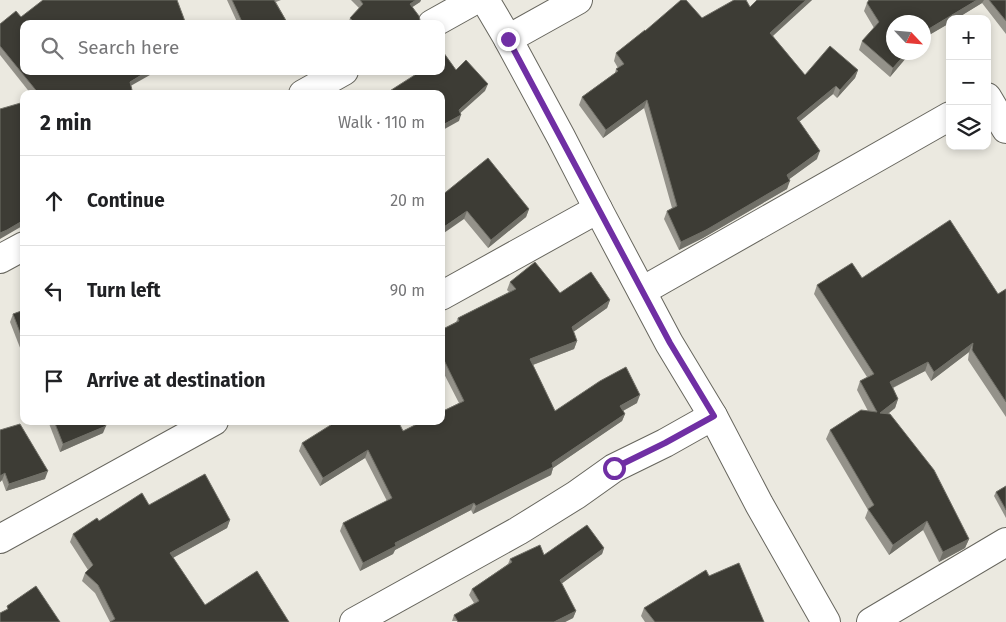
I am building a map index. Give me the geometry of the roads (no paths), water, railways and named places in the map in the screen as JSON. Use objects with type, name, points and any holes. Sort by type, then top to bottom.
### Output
[{"type":"street","points":[[439,20],[475,0]]},
{"type":"street","points":[[485,0],[561,137],[670,343],[714,416],[759,504],[826,622]]},
{"type":"street","points":[[508,39],[578,0]]},
{"type":"street","points":[[310,90],[337,75]]},
{"type":"street","points":[[991,93],[1006,84]]},
{"type":"street","points":[[991,103],[1006,129]]},
{"type":"street","points":[[642,291],[946,118]]},
{"type":"street","points":[[445,294],[598,209]]},
{"type":"street","points":[[0,259],[20,248]]},
{"type":"street","points":[[354,622],[518,531],[576,495],[614,468],[714,416]]},
{"type":"street","points":[[0,539],[207,425]]},
{"type":"street","points":[[871,622],[1006,542]]}]
